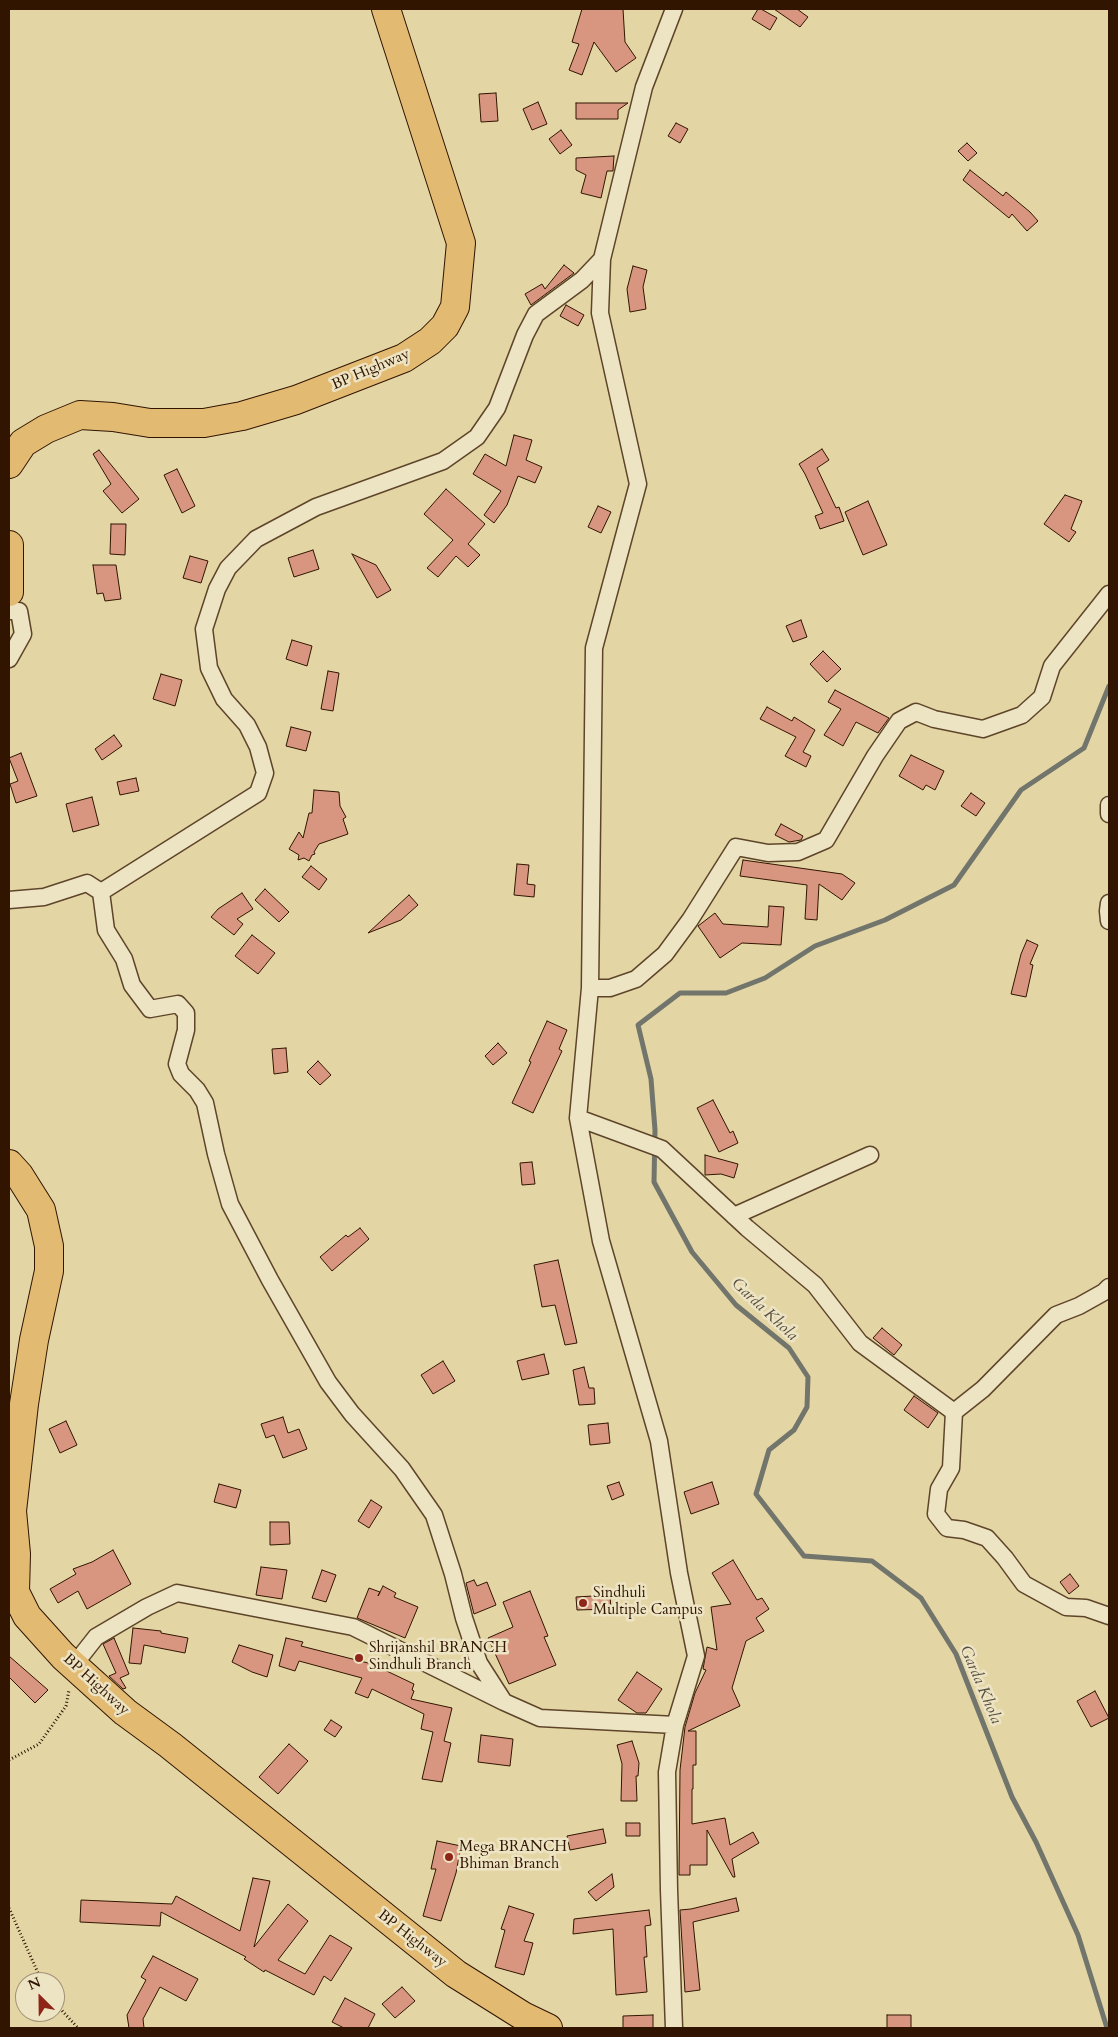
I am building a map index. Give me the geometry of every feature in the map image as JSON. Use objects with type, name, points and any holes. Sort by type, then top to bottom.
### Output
[{"type":"highway","name":"BP Highway","points":[[9,464],[23,443],[46,429],[80,415],[113,417],[150,423],[204,423],[242,416],[296,400],[404,358],[430,341],[445,326],[455,307],[461,243],[386,9]]},
{"type":"highway","points":[[9,545],[9,592]]},
{"type":"highway","name":"BP Highway","points":[[9,1164],[19,1175],[41,1210],[49,1246],[49,1271],[34,1340],[24,1404],[12,1511],[16,1554],[15,1592],[27,1616],[40,1632],[124,1712],[170,1745],[456,1974],[523,2016],[548,2028]]},
{"type":"street","points":[[674,9],[644,87],[602,259],[600,313],[638,484],[594,648],[590,988],[578,1118],[601,1241],[659,1440],[679,1573],[696,1656],[675,1725],[667,1772],[668,1890],[674,2028]]},
{"type":"street","points":[[101,892],[258,793],[266,773],[258,747],[247,725],[224,699],[209,668],[204,629],[218,589],[228,568],[256,539],[316,507],[443,461],[477,437],[497,408],[525,335],[536,314],[582,280],[602,259]]},
{"type":"street","points":[[590,988],[610,988],[636,979],[665,954],[690,920],[736,846],[768,853],[798,852],[826,840],[899,721],[916,712],[934,719],[983,729],[1022,715],[1042,697],[1052,666],[1109,594]]},
{"type":"street","points":[[9,611],[19,611],[23,634],[9,659]]},
{"type":"street","points":[[1109,805],[1109,814]]},
{"type":"street","points":[[9,900],[44,897],[87,883],[101,892],[106,930],[124,959],[132,985],[150,1009],[178,1004],[186,1013],[186,1030],[177,1064],[182,1074],[205,1102],[216,1154],[230,1204],[270,1280],[328,1382],[352,1414],[402,1469],[434,1515],[479,1663],[504,1702]]},
{"type":"street","points":[[1109,903],[1109,921]]},
{"type":"street","points":[[578,1118],[662,1149],[734,1216],[815,1285],[860,1343],[954,1412]]},
{"type":"street","points":[[734,1216],[870,1155]]},
{"type":"street","points":[[1109,1286],[1104,1292],[1079,1306],[1056,1315],[983,1389],[954,1412],[951,1468],[939,1489],[936,1514],[940,1522],[947,1528],[964,1530],[987,1538],[1024,1584],[1066,1607],[1086,1608],[1109,1616]]},
{"type":"street","points":[[74,1665],[96,1637],[177,1593],[353,1627],[540,1718],[675,1725]]},
{"type":"path","points":[[9,1760],[39,1744],[66,1706],[74,1665]]},
{"type":"path","points":[[9,1908],[38,1972]]},
{"type":"path","points":[[65,2014],[78,2028]]},
{"type":"building","points":[[582,9],[623,9],[625,42],[636,58],[616,72],[594,42],[582,75],[569,70],[579,44],[572,42]]},
{"type":"building","points":[[758,9],[777,18],[770,30],[752,19]]},
{"type":"building","points":[[774,9],[797,9],[808,17],[800,27]]},
{"type":"building","points":[[496,93],[498,121],[481,122],[479,94]]},
{"type":"building","points":[[538,102],[547,124],[532,130],[523,109]]},
{"type":"building","points":[[576,103],[628,103],[618,110],[618,119],[576,119]]},
{"type":"building","points":[[676,123],[688,129],[680,143],[668,136]]},
{"type":"building","points":[[561,130],[572,145],[560,154],[549,139]]},
{"type":"building","points":[[967,143],[977,153],[968,161],[958,151]]},
{"type":"building","points":[[614,156],[613,171],[607,171],[601,198],[581,193],[586,175],[576,170],[576,158]]},
{"type":"building","points":[[970,170],[1003,196],[1006,192],[1038,221],[1027,231],[1012,214],[1009,218],[963,180]]},
{"type":"building","points":[[564,265],[574,273],[531,305],[525,294],[542,284],[545,289]]},
{"type":"building","points":[[633,266],[647,270],[643,287],[646,309],[630,312],[627,289]]},
{"type":"building","points":[[566,305],[584,315],[578,326],[560,316]]},
{"type":"building","points":[[514,435],[532,440],[526,460],[542,467],[535,483],[518,476],[507,505],[494,523],[484,515],[501,491],[473,474],[485,454],[506,466]]},
{"type":"building","points":[[822,449],[829,460],[817,468],[836,508],[839,507],[844,521],[820,529],[815,516],[823,513],[799,464]]},
{"type":"building","points":[[99,450],[139,499],[122,513],[103,491],[111,484],[93,454]]},
{"type":"building","points":[[177,469],[195,506],[182,513],[164,475]]},
{"type":"building","points":[[446,489],[485,524],[468,544],[480,555],[468,567],[456,556],[438,577],[427,568],[453,540],[424,514]]},
{"type":"building","points":[[1065,495],[1082,501],[1071,529],[1076,532],[1069,542],[1044,524]]},
{"type":"building","points":[[868,501],[887,545],[863,555],[845,512]]},
{"type":"building","points":[[598,506],[611,512],[601,533],[588,527]]},
{"type":"building","points":[[111,524],[126,524],[125,555],[110,554]]},
{"type":"building","points":[[313,550],[319,569],[294,577],[288,558]]},
{"type":"building","points":[[352,554],[376,565],[391,590],[377,598]]},
{"type":"building","points":[[190,556],[208,561],[201,583],[183,578]]},
{"type":"building","points":[[93,565],[116,565],[121,599],[105,601],[103,593],[97,594]]},
{"type":"building","points":[[801,620],[807,637],[793,642],[786,626]]},
{"type":"building","points":[[292,640],[312,646],[307,666],[286,659]]},
{"type":"building","points":[[823,651],[841,669],[827,682],[810,664]]},
{"type":"building","points":[[328,671],[339,673],[333,711],[321,709]]},
{"type":"building","points":[[161,674],[182,680],[175,706],[153,699]]},
{"type":"building","points":[[835,690],[889,718],[878,733],[856,722],[843,746],[824,735],[841,709],[828,702]]},
{"type":"building","points":[[767,707],[792,721],[794,717],[815,730],[803,752],[811,756],[806,767],[785,756],[796,737],[760,719]]},
{"type":"building","points":[[291,727],[311,732],[306,751],[286,746]]},
{"type":"building","points":[[114,735],[122,746],[102,760],[95,749]]},
{"type":"building","points":[[21,753],[37,796],[16,803],[10,784],[18,781],[9,758]]},
{"type":"building","points":[[911,755],[944,771],[935,790],[926,785],[923,790],[899,776]]},
{"type":"building","points":[[136,778],[139,791],[120,795],[117,782]]},
{"type":"building","points":[[314,790],[339,792],[340,806],[346,817],[343,819],[348,834],[319,844],[314,852],[315,854],[312,855],[309,861],[304,858],[298,860],[299,855],[289,849],[299,832],[303,838],[309,813],[312,813]]},
{"type":"building","points":[[971,793],[985,803],[976,816],[961,806]]},
{"type":"building","points":[[92,797],[99,825],[73,832],[66,804]]},
{"type":"building","points":[[781,824],[803,836],[801,840],[789,842],[775,835]]},
{"type":"building","points":[[743,860],[842,874],[855,883],[842,900],[819,884],[817,920],[805,919],[807,885],[740,876]]},
{"type":"building","points":[[517,864],[529,865],[527,884],[535,885],[534,897],[514,895]]},
{"type":"building","points":[[311,866],[327,879],[319,890],[302,877]]},
{"type":"building","points":[[265,889],[289,912],[279,922],[255,900]]},
{"type":"building","points":[[242,893],[253,909],[237,919],[243,924],[234,935],[211,917],[218,909]]},
{"type":"building","points":[[409,895],[418,905],[401,920],[368,933]]},
{"type":"building","points":[[769,906],[784,907],[781,945],[742,943],[720,958],[698,926],[715,913],[723,924],[768,927]]},
{"type":"building","points":[[252,935],[275,953],[258,974],[235,956]]},
{"type":"building","points":[[1027,940],[1038,945],[1030,964],[1033,965],[1026,997],[1011,994],[1021,954]]},
{"type":"building","points":[[547,1021],[567,1030],[559,1049],[562,1051],[533,1113],[512,1103]]},
{"type":"building","points":[[498,1043],[507,1053],[493,1065],[485,1056]]},
{"type":"building","points":[[286,1048],[288,1072],[274,1074],[272,1049]]},
{"type":"building","points":[[318,1061],[331,1075],[320,1085],[307,1072]]},
{"type":"building","points":[[713,1100],[730,1133],[733,1131],[738,1143],[719,1152],[697,1108]]},
{"type":"building","points":[[705,1155],[738,1164],[734,1178],[721,1174],[705,1175]]},
{"type":"building","points":[[532,1162],[535,1184],[522,1185],[520,1163]]},
{"type":"building","points":[[360,1228],[369,1239],[332,1271],[320,1257],[346,1235],[348,1237]]},
{"type":"building","points":[[558,1260],[577,1343],[565,1345],[555,1305],[542,1307],[534,1265]]},
{"type":"building","points":[[882,1328],[902,1345],[894,1355],[873,1338]]},
{"type":"building","points":[[544,1354],[549,1374],[522,1380],[517,1361]]},
{"type":"building","points":[[443,1361],[455,1381],[433,1394],[421,1375]]},
{"type":"building","points":[[584,1367],[589,1388],[594,1388],[595,1404],[579,1405],[573,1370]]},
{"type":"building","points":[[914,1396],[938,1413],[928,1428],[904,1410]]},
{"type":"building","points":[[283,1417],[288,1433],[299,1429],[307,1449],[283,1458],[274,1435],[266,1438],[261,1424]]},
{"type":"building","points":[[66,1421],[77,1445],[60,1453],[49,1429]]},
{"type":"building","points":[[608,1423],[610,1443],[590,1445],[588,1425]]},
{"type":"building","points":[[619,1482],[624,1495],[612,1500],[607,1486]]},
{"type":"building","points":[[712,1482],[719,1504],[691,1514],[684,1492]]},
{"type":"building","points":[[219,1484],[241,1490],[236,1508],[214,1502]]},
{"type":"building","points":[[371,1500],[382,1507],[369,1528],[358,1521]]},
{"type":"building","points":[[270,1522],[289,1522],[290,1544],[270,1545]]},
{"type":"building","points":[[113,1550],[131,1584],[87,1609],[78,1591],[58,1603],[50,1589],[76,1574],[73,1569],[92,1562]]},
{"type":"building","points":[[733,1560],[757,1600],[762,1598],[769,1609],[756,1618],[764,1631],[746,1641],[732,1688],[740,1706],[688,1731],[696,1731],[696,1765],[693,1765],[692,1824],[725,1818],[730,1845],[753,1832],[759,1843],[732,1859],[735,1877],[733,1877],[707,1830],[707,1865],[690,1865],[690,1875],[679,1875],[680,1770],[685,1727],[695,1693],[706,1670],[703,1669],[707,1647],[717,1650],[711,1607],[731,1604],[712,1573]]},
{"type":"building","points":[[261,1567],[287,1570],[282,1599],[256,1595]]},
{"type":"building","points":[[322,1570],[336,1575],[326,1602],[312,1598]]},
{"type":"building","points":[[1070,1574],[1079,1586],[1069,1594],[1060,1582]]},
{"type":"building","points":[[474,1580],[477,1586],[487,1582],[496,1605],[474,1614],[466,1583]]},
{"type":"building","points":[[383,1586],[396,1593],[394,1597],[418,1607],[405,1638],[357,1618],[369,1588],[380,1592]]},
{"type":"building","points":[[530,1591],[548,1636],[544,1637],[556,1665],[509,1684],[488,1638],[513,1627],[503,1602]]},
{"type":"building","points":[[610,1595],[611,1609],[577,1610],[576,1597]]},
{"type":"building","points":[[133,1628],[161,1631],[161,1633],[188,1638],[185,1653],[144,1645],[141,1664],[129,1663]]},
{"type":"building","points":[[114,1638],[129,1674],[120,1678],[126,1688],[123,1689],[109,1676],[116,1673],[103,1644]]},
{"type":"building","points":[[286,1638],[303,1642],[301,1646],[372,1664],[414,1684],[411,1699],[452,1708],[444,1741],[451,1743],[442,1782],[422,1779],[433,1732],[421,1729],[424,1714],[372,1689],[368,1698],[355,1693],[362,1678],[299,1661],[295,1671],[279,1666]]},
{"type":"building","points":[[239,1645],[273,1655],[267,1677],[232,1662]]},
{"type":"building","points":[[9,1656],[48,1690],[35,1703],[9,1677]]},
{"type":"building","points":[[637,1672],[662,1689],[646,1713],[637,1713],[618,1700]]},
{"type":"building","points":[[1095,1691],[1109,1718],[1091,1727],[1077,1701]]},
{"type":"building","points":[[331,1720],[342,1727],[335,1737],[324,1730]]},
{"type":"building","points":[[481,1735],[513,1739],[510,1766],[478,1762]]},
{"type":"building","points":[[632,1741],[639,1763],[638,1776],[636,1776],[637,1801],[621,1801],[622,1764],[617,1745]]},
{"type":"building","points":[[289,1744],[308,1761],[278,1794],[259,1777]]},
{"type":"building","points":[[626,1823],[640,1823],[640,1836],[626,1836]]},
{"type":"building","points":[[603,1829],[606,1843],[570,1850],[567,1836]]},
{"type":"building","points":[[437,1841],[461,1846],[456,1873],[441,1921],[423,1916],[436,1869],[431,1869]]},
{"type":"building","points":[[612,1874],[614,1887],[596,1901],[588,1892]]},
{"type":"building","points":[[253,1878],[270,1881],[254,1947],[288,1904],[308,1921],[278,1960],[305,1974],[330,1935],[352,1948],[331,1981],[324,1976],[314,1995],[265,1970],[264,1972],[244,1959],[246,1957],[161,1912],[160,1926],[80,1922],[81,1900],[172,1904],[176,1896],[240,1931]]},
{"type":"building","points":[[736,1898],[739,1911],[693,1922],[700,1990],[685,1992],[680,1910]]},
{"type":"building","points":[[509,1906],[534,1914],[524,1941],[533,1943],[524,1975],[495,1967],[505,1930],[501,1929]]},
{"type":"building","points":[[649,1910],[651,1925],[645,1926],[647,1957],[644,1957],[647,1992],[616,1995],[613,1929],[573,1934],[574,1919]]},
{"type":"building","points":[[153,1956],[198,1979],[186,2001],[160,1987],[143,2019],[144,2028],[129,2028],[127,2015],[146,1980],[141,1977]]},
{"type":"building","points":[[402,1987],[415,2001],[395,2018],[382,2004]]},
{"type":"building","points":[[345,1998],[375,2014],[368,2028],[344,2028],[332,2022]]},
{"type":"building","points":[[653,2015],[653,2028],[623,2028],[623,2016]]},
{"type":"building","points":[[887,2015],[911,2015],[911,2028],[887,2028]]},
{"type":"waterway","name":"Garda Khola","points":[[1107,2028],[1078,1935],[1036,1842],[1012,1797],[956,1654],[921,1598],[872,1561],[804,1556],[756,1494],[769,1450],[794,1430],[807,1407],[808,1377],[789,1348],[736,1305],[692,1252],[654,1182],[655,1130],[651,1079],[638,1025],[680,993],[726,993],[765,978],[815,946],[885,920],[954,885],[1021,790],[1084,748],[1109,686]]},
{"type":"place","name":"Sindhuli Multiple Campus","points":[[583,1603]]},
{"type":"place","name":"Shrijanshil BRANCH Sindhuli Branch","points":[[359,1658]]},
{"type":"place","name":"Mega BRANCH Bhiman Branch","points":[[449,1857]]}]
